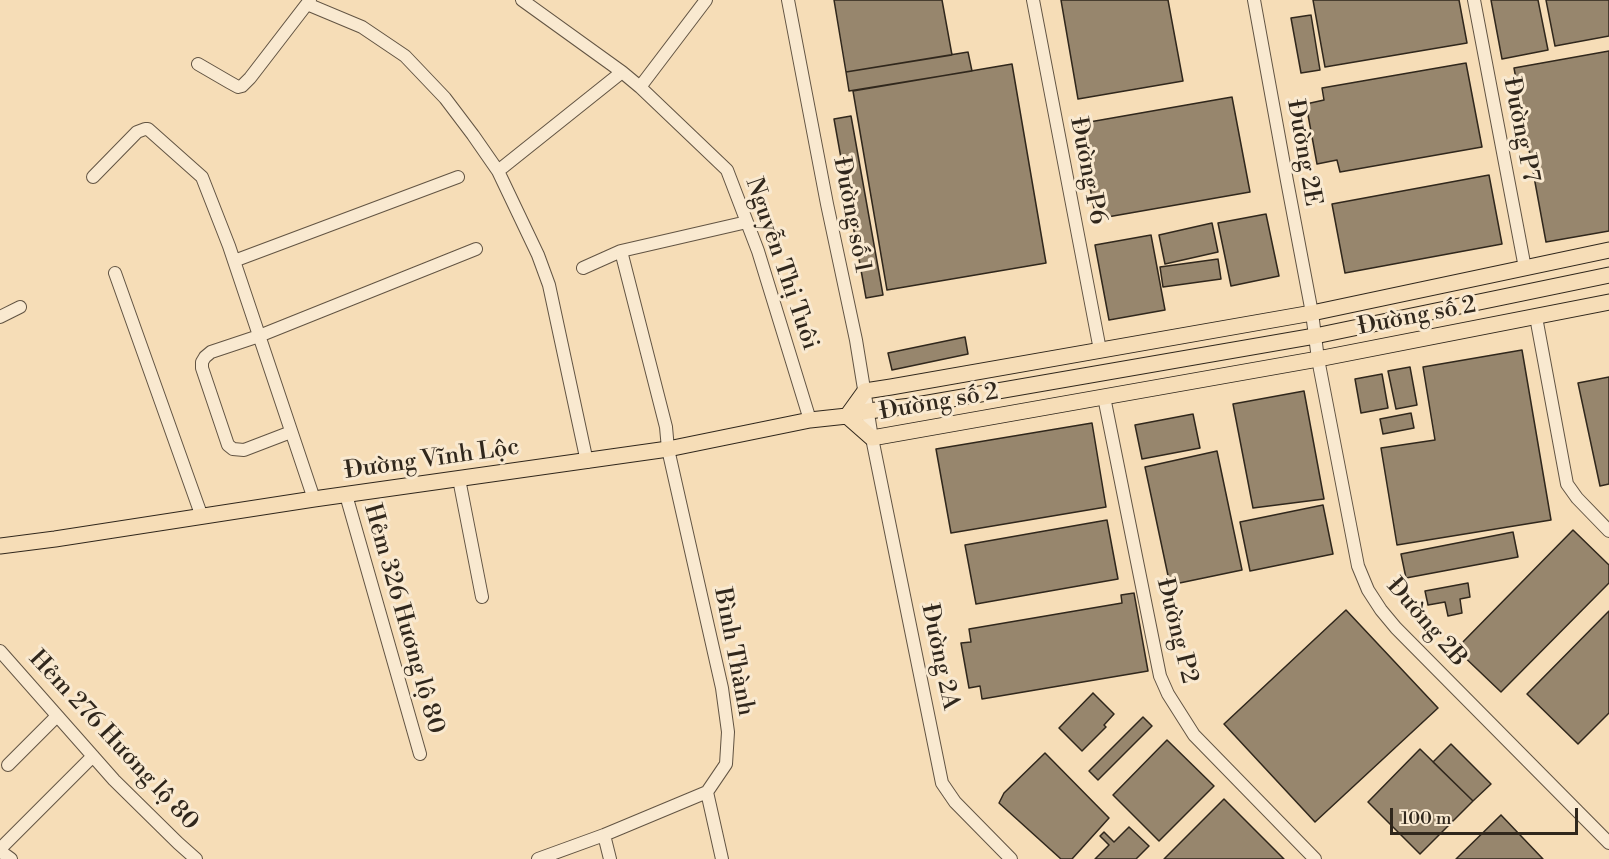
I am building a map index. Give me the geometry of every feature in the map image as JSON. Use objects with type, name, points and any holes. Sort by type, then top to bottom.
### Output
[{"type":"main road","name":"Đường số 2","points":[[1609,250],[1312,313],[865,391],[847,416],[872,438],[1318,359],[1609,302]]},
{"type":"main road","name":"Đường số 2","points":[[868,411],[911,406],[1315,336],[1609,275]]},
{"type":"main road","name":"Đường Vĩnh Lộc","points":[[0,546],[314,499],[587,462],[868,411]]},
{"type":"street","name":"Nguyễn Thị Tuôi","points":[[522,0],[622,72],[727,170],[758,251],[810,420]]},
{"type":"street","points":[[640,87],[706,0]]},
{"type":"street","name":"Đường số 1","points":[[788,0],[865,391],[872,438]]},
{"type":"street","name":"Đường P6","points":[[1033,0],[1100,350]]},
{"type":"street","name":"Đường 2E","points":[[1254,0],[1315,336]]},
{"type":"street","name":"Đường P7","points":[[1474,0],[1525,268]]},
{"type":"street","points":[[198,64],[238,87],[242,86],[309,2],[362,27],[405,56],[445,98],[498,171],[538,255],[549,285],[587,462]]},
{"type":"street","points":[[498,171],[622,72]]},
{"type":"street","points":[[93,177],[142,129],[148,129],[202,177],[234,261],[314,499]]},
{"type":"street","points":[[234,261],[458,177]]},
{"type":"street","points":[[583,268],[621,251],[747,222]]},
{"type":"street","points":[[291,432],[244,450],[228,445],[202,368],[205,357],[211,352],[259,336],[476,249]]},
{"type":"street","name":"Bình Thành","points":[[621,251],[666,427],[668,449],[722,688],[728,732],[726,764],[707,792]]},
{"type":"street","points":[[115,273],[202,517]]},
{"type":"street","points":[[0,317],[20,307]]},
{"type":"street","points":[[1536,316],[1566,484],[1576,498],[1609,531]]},
{"type":"street","name":"Đường 2B","points":[[1315,336],[1358,566],[1368,591],[1396,628],[1609,843]]},
{"type":"street","name":"Đường P2","points":[[1104,397],[1160,676],[1194,735],[1315,859]]},
{"type":"street","name":"Đường 2A","points":[[872,438],[942,783],[955,802],[1011,859]]},
{"type":"street","points":[[459,479],[482,597]]},
{"type":"street","name":"Hẻm 326 Hương lộ 80","points":[[346,495],[420,754]]},
{"type":"street","name":"Hẻm 276 Hương lộ 80","points":[[0,651],[114,780],[196,859]]},
{"type":"street","points":[[8,765],[57,716]]},
{"type":"street","points":[[11,859],[0,850],[93,756]]},
{"type":"street","points":[[538,859],[604,835],[707,792],[722,859]]},
{"type":"street","points":[[604,835],[610,859]]},
{"type":"building","points":[[834,0],[942,0],[952,55],[846,72]]},
{"type":"building","points":[[1061,0],[1168,0],[1183,81],[1078,99]]},
{"type":"building","points":[[1313,0],[1459,0],[1467,43],[1325,67]]},
{"type":"building","points":[[1491,0],[1538,0],[1548,50],[1502,59]]},
{"type":"building","points":[[1546,0],[1609,0],[1609,36],[1555,46]]},
{"type":"building","points":[[1311,15],[1320,70],[1301,73],[1291,18]]},
{"type":"building","points":[[1609,51],[1609,231],[1546,242],[1514,68]]},
{"type":"building","points":[[968,52],[972,71],[849,91],[846,72]]},
{"type":"building","points":[[1466,63],[1482,147],[1340,172],[1337,160],[1317,164],[1306,104],[1324,100],[1322,88]]},
{"type":"building","points":[[1012,64],[1046,263],[887,290],[853,91]]},
{"type":"building","points":[[1232,97],[1250,192],[1096,219],[1078,124]]},
{"type":"building","points":[[851,116],[883,295],[866,298],[834,119]]},
{"type":"building","points":[[1489,175],[1502,244],[1345,273],[1332,204]]},
{"type":"building","points":[[1266,214],[1279,276],[1231,286],[1218,223]]},
{"type":"building","points":[[1212,223],[1218,252],[1165,264],[1159,235]]},
{"type":"building","points":[[1151,235],[1165,310],[1109,320],[1095,245]]},
{"type":"building","points":[[1218,259],[1221,279],[1163,287],[1160,267]]},
{"type":"building","points":[[965,337],[968,354],[892,370],[888,353]]},
{"type":"building","points":[[1522,350],[1551,520],[1397,545],[1381,448],[1435,440],[1423,367]]},
{"type":"building","points":[[1410,367],[1417,405],[1396,409],[1388,371]]},
{"type":"building","points":[[1382,374],[1388,408],[1361,413],[1355,379]]},
{"type":"building","points":[[1609,377],[1609,484],[1600,486],[1578,383]]},
{"type":"building","points":[[1304,391],[1324,499],[1253,508],[1233,404]]},
{"type":"building","points":[[1411,413],[1414,428],[1383,434],[1380,419]]},
{"type":"building","points":[[1193,414],[1200,448],[1142,459],[1135,425]]},
{"type":"building","points":[[1092,423],[1106,507],[951,533],[936,449]]},
{"type":"building","points":[[1217,451],[1242,570],[1170,585],[1145,467]]},
{"type":"building","points":[[1323,505],[1333,554],[1250,571],[1240,522]]},
{"type":"building","points":[[1107,520],[1118,579],[976,604],[965,545]]},
{"type":"building","points":[[1573,530],[1609,565],[1609,583],[1501,692],[1456,649]]},
{"type":"building","points":[[1513,532],[1518,557],[1406,578],[1401,554]]},
{"type":"building","points":[[1468,583],[1470,597],[1460,599],[1462,613],[1448,616],[1445,602],[1428,605],[1425,591]]},
{"type":"building","points":[[1134,593],[1148,671],[982,699],[980,686],[969,688],[961,643],[971,642],[969,629],[1122,603],[1121,595]]},
{"type":"building","points":[[1346,610],[1438,708],[1315,822],[1224,724]]},
{"type":"building","points":[[1609,611],[1609,713],[1578,744],[1527,694]]},
{"type":"building","points":[[1093,693],[1114,714],[1104,725],[1106,727],[1082,751],[1059,728]]},
{"type":"building","points":[[1143,717],[1152,726],[1098,780],[1089,771]]},
{"type":"building","points":[[1167,740],[1214,786],[1159,841],[1113,795]]},
{"type":"building","points":[[1451,744],[1491,784],[1473,801],[1433,762]]},
{"type":"building","points":[[1420,749],[1473,801],[1420,854],[1368,802]]},
{"type":"building","points":[[1045,753],[1109,818],[1072,859],[1061,859],[999,803],[1004,793]]},
{"type":"building","points":[[1224,799],[1284,859],[1164,859]]},
{"type":"building","points":[[1501,815],[1543,859],[1456,859]]},
{"type":"building","points":[[1129,827],[1149,846],[1136,859],[1095,859],[1109,845],[1100,836],[1104,832],[1114,842]]}]
